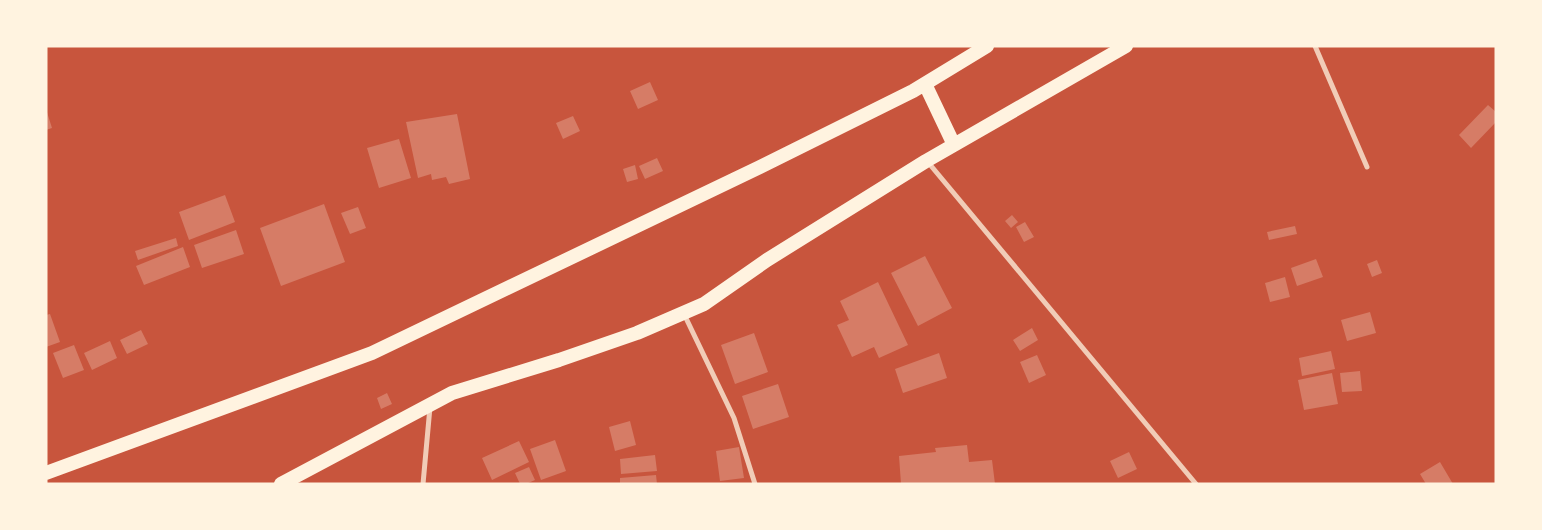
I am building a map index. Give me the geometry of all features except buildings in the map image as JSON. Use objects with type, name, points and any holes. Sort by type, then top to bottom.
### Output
[{"type":"highway","points":[[46,473],[372,353],[760,167],[925,84],[987,46]]},
{"type":"highway","points":[[281,484],[452,393],[559,360],[637,333],[704,304],[767,260],[926,161],[1126,46]]},
{"type":"highway","points":[[925,84],[954,145]]},
{"type":"street","points":[[1315,46],[1366,167]]},
{"type":"street","points":[[926,161],[1196,484]]},
{"type":"street","points":[[684,314],[734,418],[756,484]]},
{"type":"street","points":[[423,484],[430,404]]}]
